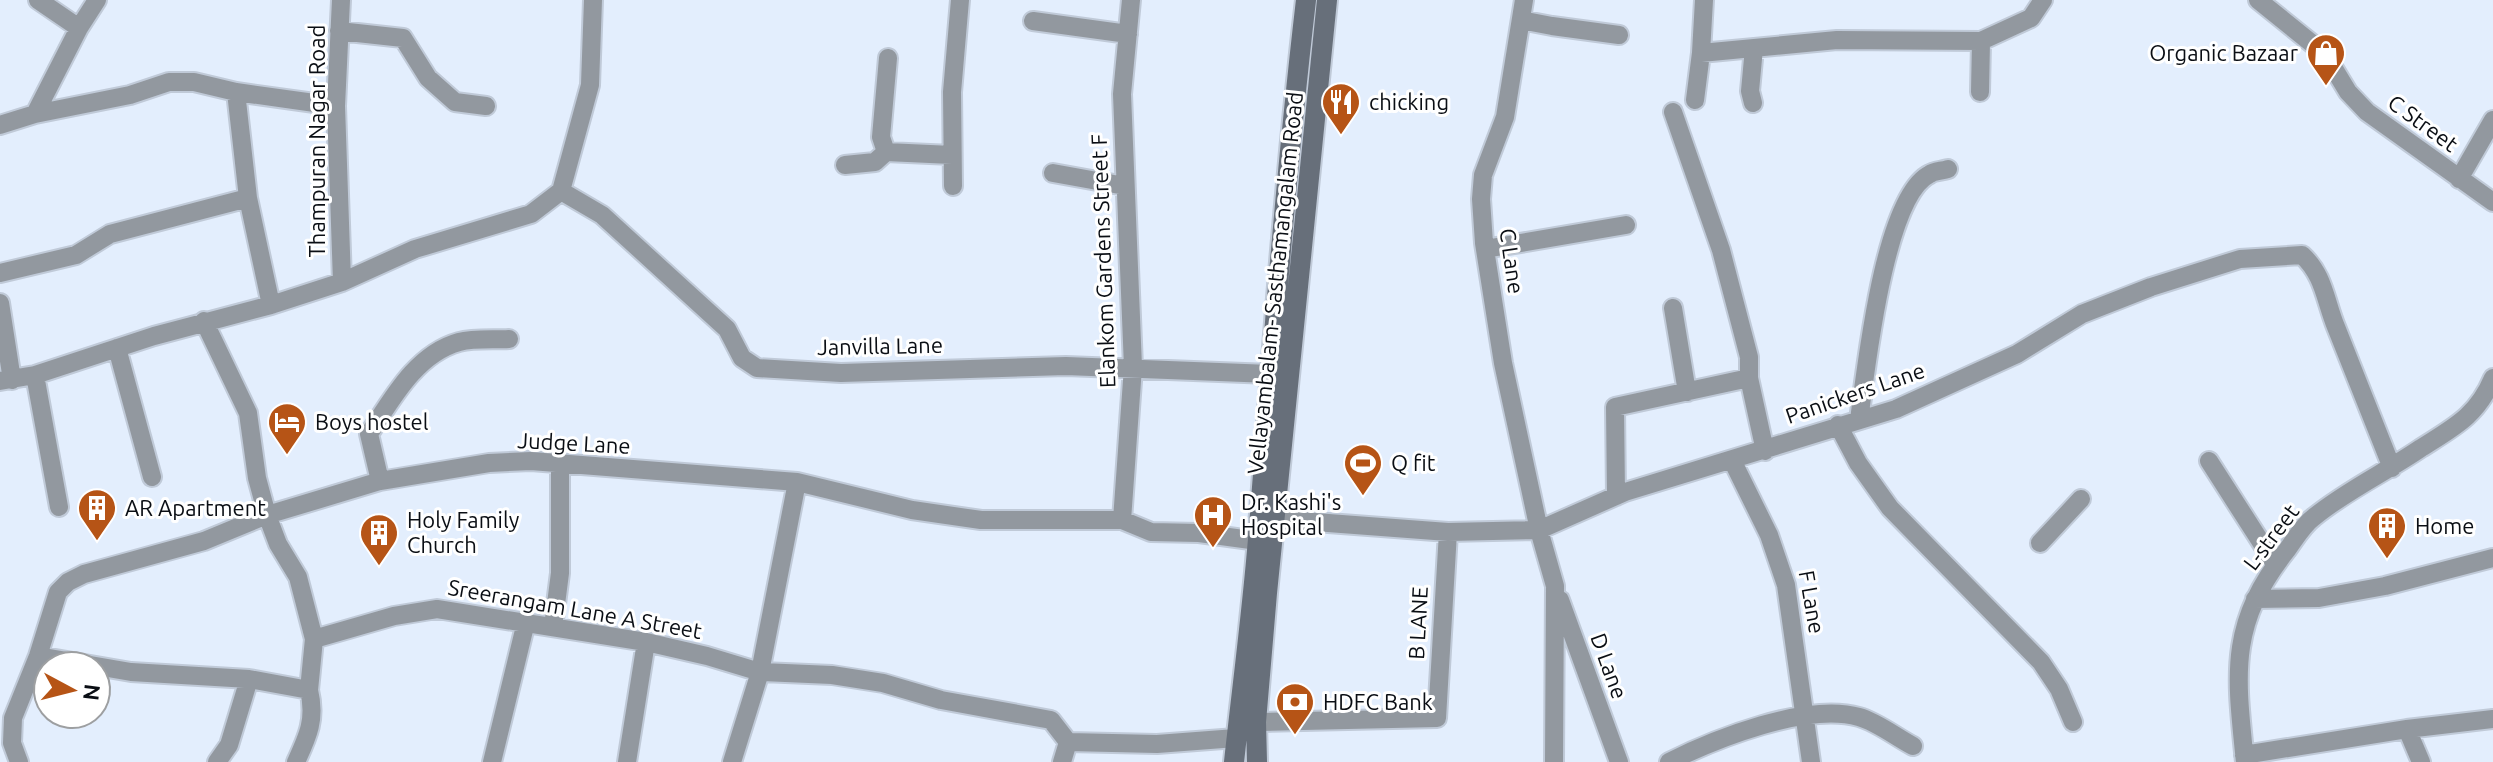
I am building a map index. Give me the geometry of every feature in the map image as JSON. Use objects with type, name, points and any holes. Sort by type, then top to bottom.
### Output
[{"type":"main road","name":"Vellayambalam- Sasthamangalam Road","points":[[1234,762],[1258,541],[1270,374],[1306,0]]},
{"type":"main road","name":"Vellayambalam- Sasthamangalam Road","points":[[1257,762],[1256,722],[1327,0]]},
{"type":"main road","points":[[1300,51],[1322,54]]},
{"type":"street","points":[[38,0],[79,28]]},
{"type":"street","points":[[35,114],[79,28],[97,0]]},
{"type":"street","name":"Thampuran Nagar Road","points":[[341,0],[336,106],[342,282]]},
{"type":"street","points":[[0,303],[6,380],[35,375],[204,321],[271,305],[342,282],[415,249],[531,214],[561,191],[590,85],[593,0]]},
{"type":"street","points":[[953,186],[952,92],[960,0]]},
{"type":"street","name":"Elankom Gardens Street F","points":[[1122,520],[1133,367],[1122,94],[1131,0]]},
{"type":"street","name":"C Lane","points":[[1524,0],[1505,117],[1483,175],[1481,199],[1485,249],[1503,363],[1539,530],[1555,586]]},
{"type":"street","points":[[1695,100],[1704,0]]},
{"type":"street","points":[[1701,53],[1837,40],[1981,41],[2031,18],[2043,0]]},
{"type":"street","name":"C Street","points":[[2258,0],[2325,54],[2348,92],[2367,112],[2493,202]]},
{"type":"street","points":[[1521,20],[1619,35]]},
{"type":"street","points":[[1033,21],[1128,34]]},
{"type":"street","points":[[339,31],[403,38],[428,78],[455,102],[486,106]]},
{"type":"street","points":[[1980,92],[1981,41]]},
{"type":"street","points":[[1753,103],[1750,91],[1754,48]]},
{"type":"street","points":[[886,152],[881,137],[888,58]]},
{"type":"street","points":[[0,125],[35,114],[130,95],[169,82],[194,82],[236,92],[336,106]]},
{"type":"street","points":[[236,92],[248,198],[271,305]]},
{"type":"street","points":[[1673,112],[1721,250],[1749,357],[1749,378],[1765,451]]},
{"type":"street","points":[[2459,179],[2493,120]]},
{"type":"street","points":[[845,165],[875,162],[886,152],[952,155]]},
{"type":"street","points":[[1859,420],[1878,287],[1896,227],[1911,194],[1928,174],[1948,169]]},
{"type":"street","points":[[1053,173],[1125,186]]},
{"type":"street","name":"Janvilla Lane","points":[[561,191],[602,215],[727,329],[742,358],[757,368],[841,373],[1002,366],[1133,367],[1270,374]]},
{"type":"street","points":[[0,273],[76,255],[110,234],[248,198]]},
{"type":"street","points":[[1485,249],[1626,225]]},
{"type":"street","name":"Panickers Lane","points":[[1275,519],[1448,532],[1539,530],[1616,496],[1896,409],[2017,354],[2082,314],[2151,287],[2240,259],[2302,255],[2314,265],[2324,286],[2334,321],[2392,468]]},
{"type":"street","points":[[1673,308],[1669,332],[1687,392]]},
{"type":"street","points":[[204,321],[248,413],[257,478],[267,515],[278,544],[298,577],[314,639],[309,690],[314,709],[307,738],[296,762]]},
{"type":"street","points":[[380,481],[369,434],[401,386],[430,355],[460,342],[509,339]]},
{"type":"street","points":[[117,348],[152,477]]},
{"type":"street","points":[[35,375],[59,507]]},
{"type":"street","points":[[1616,496],[1615,407],[1749,378]]},
{"type":"street","name":"L-street","points":[[2244,758],[2238,696],[2243,628],[2275,564],[2311,519],[2470,416],[2485,398],[2493,378]]},
{"type":"street","points":[[1838,425],[1858,463],[1890,508],[2041,662],[2059,689],[2073,722]]},
{"type":"street","name":"F Lane","points":[[1732,460],[1780,561],[1811,762]]},
{"type":"street","name":"Judge Lane","points":[[40,650],[58,592],[68,582],[84,574],[204,541],[267,515],[380,481],[489,463],[531,461],[797,482],[912,510],[981,520],[1122,520],[1151,532],[1199,533],[1258,541]]},
{"type":"street","points":[[2209,461],[2275,564]]},
{"type":"street","points":[[553,627],[560,573],[560,464]]},
{"type":"street","points":[[732,762],[760,672],[797,482]]},
{"type":"street","points":[[2040,543],[2081,499]]},
{"type":"street","name":"B LANE","points":[[1256,722],[1437,718],[1448,532]]},
{"type":"street","points":[[2255,599],[2319,598],[2385,586],[2493,558]]},
{"type":"street","points":[[1554,762],[1555,586]]},
{"type":"street","name":"D Lane","points":[[1555,586],[1619,762]]},
{"type":"street","name":"Sreerangam Lane A Street","points":[[314,639],[394,616],[437,609],[646,642],[760,672],[832,675],[883,683],[941,700],[1051,720],[1068,742]]},
{"type":"street","points":[[492,762],[526,622]]},
{"type":"street","name":"Sreerangam Lane A Street","points":[[627,762],[646,642]]},
{"type":"street","points":[[112,669],[249,679],[309,690]]},
{"type":"street","name":"Judge Lane","points":[[19,762],[12,743],[13,718],[32,671]]},
{"type":"street","points":[[217,762],[229,745],[249,679]]},
{"type":"street","points":[[1669,762],[1699,747],[1806,714],[1861,717],[1913,746]]},
{"type":"street","points":[[2244,758],[2407,729],[2493,719]]},
{"type":"street","points":[[2407,729],[2421,762]]},
{"type":"street","points":[[1062,762],[1068,742],[1157,744],[1236,738]]},
{"type":"place","name":"Organic Bazaar","points":[[2326,87]]},
{"type":"place","name":"chicking","points":[[1341,136]]},
{"type":"place","name":"Boys hostel","points":[[287,456]]},
{"type":"place","name":"Q fit","points":[[1363,497]]},
{"type":"place","name":"AR Apartment","points":[[97,542]]},
{"type":"place","name":"Dr. Kashi's Hospital","points":[[1213,549]]},
{"type":"place","name":"Home","points":[[2387,560]]},
{"type":"place","name":"Holy Family Church","points":[[379,567]]},
{"type":"place","name":"HDFC Bank","points":[[1295,736]]}]
